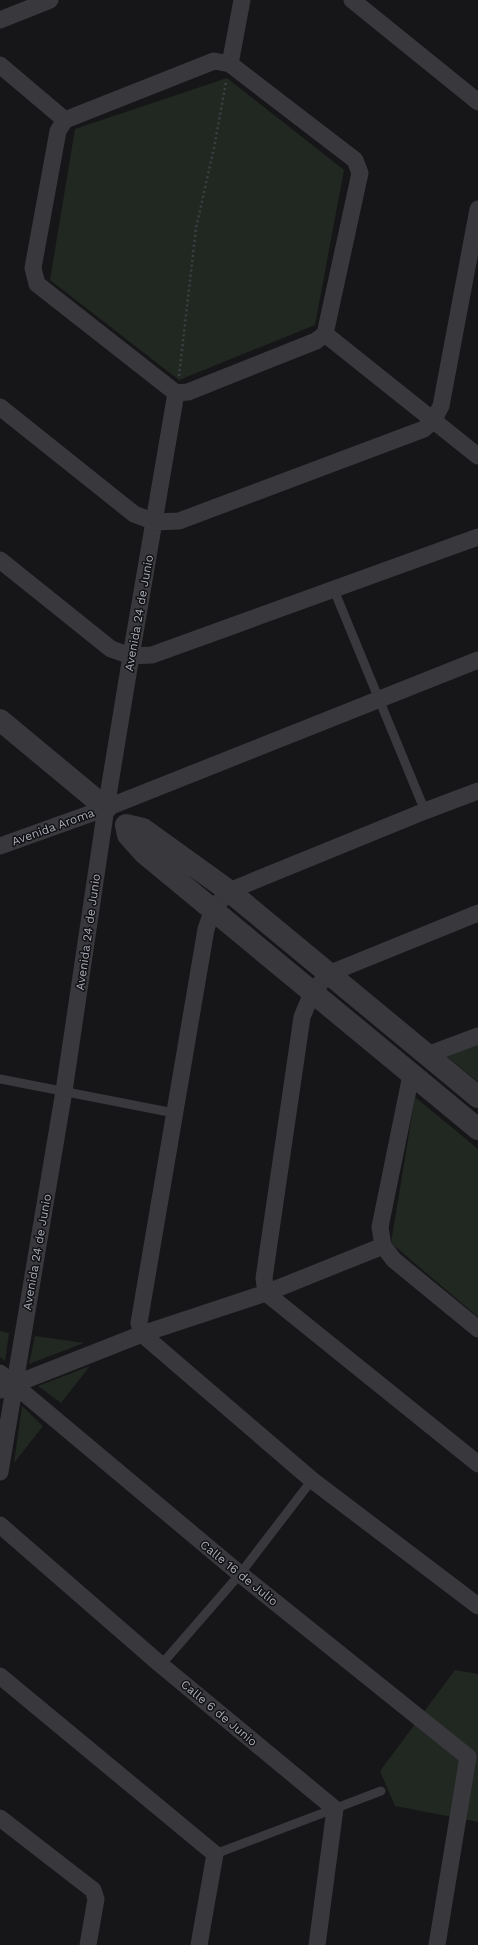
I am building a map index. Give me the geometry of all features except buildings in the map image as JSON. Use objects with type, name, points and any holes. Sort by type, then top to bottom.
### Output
[{"type":"street","points":[[0,20],[50,0]]},
{"type":"street","points":[[230,64],[242,0]]},
{"type":"street","points":[[352,0],[478,102]]},
{"type":"street","points":[[214,61],[230,64],[354,160],[360,173],[326,334],[316,341],[209,384],[188,392],[176,393],[37,284],[33,268],[58,130],[65,120],[214,61]]},
{"type":"street","points":[[0,65],[65,120]]},
{"type":"street","points":[[0,407],[134,514],[155,522],[179,522],[424,429],[433,421],[441,406],[478,209]]},
{"type":"street","points":[[326,334],[478,456]]},
{"type":"street","name":"Avenida 24 de Junio","points":[[0,1472],[7,1387],[64,1092],[106,808],[176,393]]},
{"type":"street","points":[[0,560],[111,649],[131,656],[152,655],[478,537]]},
{"type":"street","name":"Avenida Aroma","points":[[0,846],[106,808],[379,701],[478,660]]},
{"type":"street","points":[[0,720],[126,825],[128,835],[144,852],[312,993],[478,1129]]},
{"type":"street","points":[[478,791],[424,811],[229,891],[213,909],[206,929],[139,1323],[142,1334],[312,1480],[478,1606]]},
{"type":"street","points":[[126,825],[134,825],[148,832],[229,891],[478,1097]]},
{"type":"street","points":[[478,912],[328,974],[312,993],[302,1017],[264,1278],[266,1292],[478,1464]]},
{"type":"street","points":[[427,1056],[478,1036]]},
{"type":"street","points":[[411,1075],[380,1227],[383,1246],[394,1260],[478,1328]]},
{"type":"street","points":[[7,1387],[142,1334],[266,1292],[383,1246]]},
{"type":"street","name":"Calle 16 de Julio","points":[[0,1373],[7,1387],[240,1574],[473,1755]]},
{"type":"street","name":"Calle 6 de Junio","points":[[0,1525],[161,1665],[335,1809]]},
{"type":"street","points":[[0,1676],[214,1854],[199,1945]]},
{"type":"street","points":[[437,1945],[473,1755]]},
{"type":"street","points":[[317,1945],[335,1809]]},
{"type":"street","points":[[0,1818],[93,1890],[96,1899],[88,1945]]},
{"type":"lane","points":[[334,590],[424,811]]},
{"type":"lane","points":[[0,1079],[174,1113]]},
{"type":"lane","points":[[161,1665],[240,1574],[312,1480]]},
{"type":"lane","points":[[214,1854],[381,1791]]},
{"type":"path","points":[[176,393],[196,228],[214,148],[230,64]]},
{"type":"shaded area","points":[[227,78],[344,170],[315,325],[179,380],[50,280],[75,129]]},
{"type":"shaded area","points":[[478,1044],[478,1082],[445,1055]]},
{"type":"shaded area","points":[[415,1097],[478,1149],[478,1317],[391,1243]]},
{"type":"shaded area","points":[[0,1331],[9,1333],[5,1361],[0,1357]]},
{"type":"shaded area","points":[[35,1336],[84,1343],[29,1364]]},
{"type":"shaded area","points":[[90,1366],[61,1403],[38,1386]]},
{"type":"shaded area","points":[[22,1406],[43,1426],[14,1463]]},
{"type":"shaded area","points":[[455,1670],[478,1674],[478,1822],[395,1806],[380,1771]]}]
